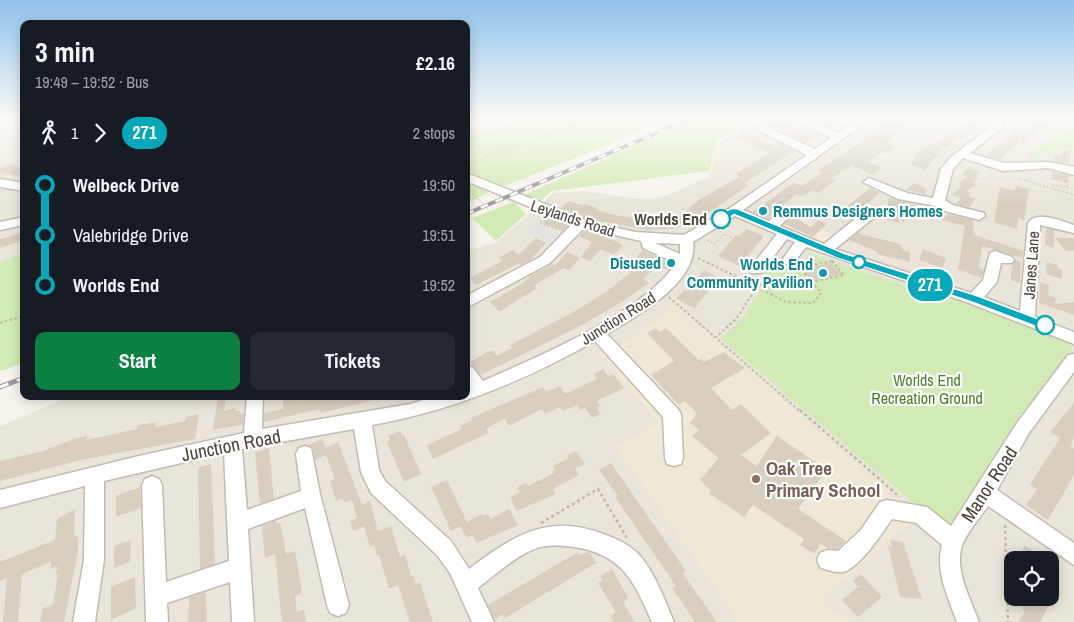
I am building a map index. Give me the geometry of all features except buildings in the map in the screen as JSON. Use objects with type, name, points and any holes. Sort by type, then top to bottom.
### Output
[{"type":"street","points":[[800,147],[815,154]]},
{"type":"street","name":"Junction Road","points":[[470,394],[504,381],[600,336],[661,291],[687,251],[734,211],[825,147]]},
{"type":"street","points":[[938,202],[943,180],[958,157],[971,147]]},
{"type":"street","points":[[958,157],[1003,167],[1048,166],[1072,171]]},
{"type":"street","points":[[977,161],[1020,179]]},
{"type":"street","name":"Leylands Road","points":[[470,179],[582,222],[613,232],[647,238],[687,251]]},
{"type":"street","points":[[0,183],[20,186]]},
{"type":"street","points":[[878,184],[893,193],[929,202],[938,202],[949,208],[979,216]]},
{"type":"street","name":"Janes Lane","points":[[734,211],[825,250],[974,299],[1027,318],[1074,338]]},
{"type":"street","points":[[825,250],[871,213]]},
{"type":"street","points":[[770,226],[783,216]]},
{"type":"street","name":"Janes Lane","points":[[1027,318],[1034,223],[1036,221],[1050,222],[1074,229]]},
{"type":"street","points":[[0,226],[20,222]]},
{"type":"street","points":[[470,301],[546,260],[582,222]]},
{"type":"street","points":[[755,277],[786,233]]},
{"type":"street","points":[[647,238],[648,245],[687,251]]},
{"type":"street","points":[[788,261],[803,241]]},
{"type":"street","points":[[974,299],[990,282],[995,256],[1007,260]]},
{"type":"street","points":[[600,336],[672,414],[674,458]]},
{"type":"street","name":"Manor Road","points":[[968,622],[951,574],[950,554],[953,541],[985,493],[1023,428],[1074,360]]},
{"type":"street","points":[[253,439],[255,400]]},
{"type":"street","name":"Junction Road","points":[[0,498],[253,439],[410,411],[449,400]]},
{"type":"street","points":[[362,420],[370,472],[378,487],[444,548],[457,566],[483,622]]},
{"type":"street","points":[[233,444],[243,622]]},
{"type":"street","points":[[238,523],[308,498],[311,494],[305,454]]},
{"type":"street","points":[[84,622],[94,560],[95,475]]},
{"type":"street","points":[[152,485],[157,622]]},
{"type":"street","points":[[985,493],[1074,555]]},
{"type":"street","points":[[308,498],[313,500],[338,605]]},
{"type":"street","points":[[826,560],[842,562],[866,538],[888,510],[920,514],[953,541]]},
{"type":"street","points":[[466,584],[527,541],[548,536],[577,536],[599,542],[632,563],[663,622]]},
{"type":"street","points":[[157,596],[240,568]]},
{"type":"path","points":[[470,169],[488,155],[511,147]]},
{"type":"path","points":[[918,147],[958,157]]},
{"type":"path","points":[[1067,187],[1072,171]]},
{"type":"path","points":[[1020,179],[1074,195]]},
{"type":"path","points":[[1052,185],[1074,190]]},
{"type":"path","points":[[871,213],[893,193]]},
{"type":"path","points":[[477,199],[489,210]]},
{"type":"path","points":[[544,219],[540,223],[564,232]]},
{"type":"path","points":[[687,251],[715,244],[724,234],[732,238]]},
{"type":"path","points":[[687,251],[755,277],[767,285],[774,279]]},
{"type":"path","points":[[755,277],[758,287],[786,302],[814,303],[822,293],[811,282],[800,268],[832,261],[844,275],[811,282]]},
{"type":"path","points":[[716,337],[737,318],[758,287]]},
{"type":"path","points":[[661,291],[920,514]]},
{"type":"path","points":[[0,323],[20,317]]},
{"type":"path","points":[[527,541],[528,530],[598,489],[628,539]]},
{"type":"path","points":[[1005,507],[1008,622]]},
{"type":"shaded area","points":[[0,147],[20,147],[20,254],[0,262]]},
{"type":"shaded area","points":[[716,147],[1074,147],[1074,622],[0,622],[0,426],[62,400],[470,400],[470,250],[497,242],[553,193],[584,191],[637,199],[660,198],[711,176]]},
{"type":"shaded area","points":[[795,216],[836,237],[826,245],[782,227]]},
{"type":"shaded area","points":[[537,223],[564,235],[554,245],[527,233]]},
{"type":"shaded area","points":[[824,252],[918,285],[905,286],[832,261],[822,257]]},
{"type":"shaded area","name":"Oak Tree Primary School","points":[[671,301],[919,520],[904,527],[819,601],[852,622],[739,622],[616,447],[659,422],[598,355],[611,346],[616,348],[662,316]]},
{"type":"green space","points":[[470,147],[603,147],[489,192],[470,202]]},
{"type":"green space","points":[[632,147],[715,147],[709,171],[552,191],[539,202],[524,195]]},
{"type":"green space","points":[[1038,147],[1074,147],[1029,159],[1031,153]]},
{"type":"green space","points":[[514,202],[526,214],[496,241],[472,218]]},
{"type":"green space","name":"Worlds End Recreation Ground","points":[[809,253],[905,286],[918,285],[1026,321],[1047,330],[1071,346],[1070,353],[953,528],[936,522],[721,339],[742,319],[762,288],[760,279],[775,259],[798,268]]},
{"type":"green space","points":[[20,254],[20,364],[0,371],[0,262]]},
{"type":"railway","points":[[470,212],[624,147]]},
{"type":"railway","points":[[0,387],[20,380]]},
{"type":"bus line","name":"271","points":[[721,219],[734,211],[841,256],[974,299],[1045,325]]},
{"type":"place","name":"Remmus Designers Homes","points":[[763,211]]},
{"type":"place","name":"Worlds End","points":[[721,219]]},
{"type":"place","name":"Disused","points":[[671,263]]},
{"type":"place","name":"Worlds End Community Pavilion","points":[[823,273]]},
{"type":"place","name":"Oak Tree Primary School","points":[[756,479]]}]
